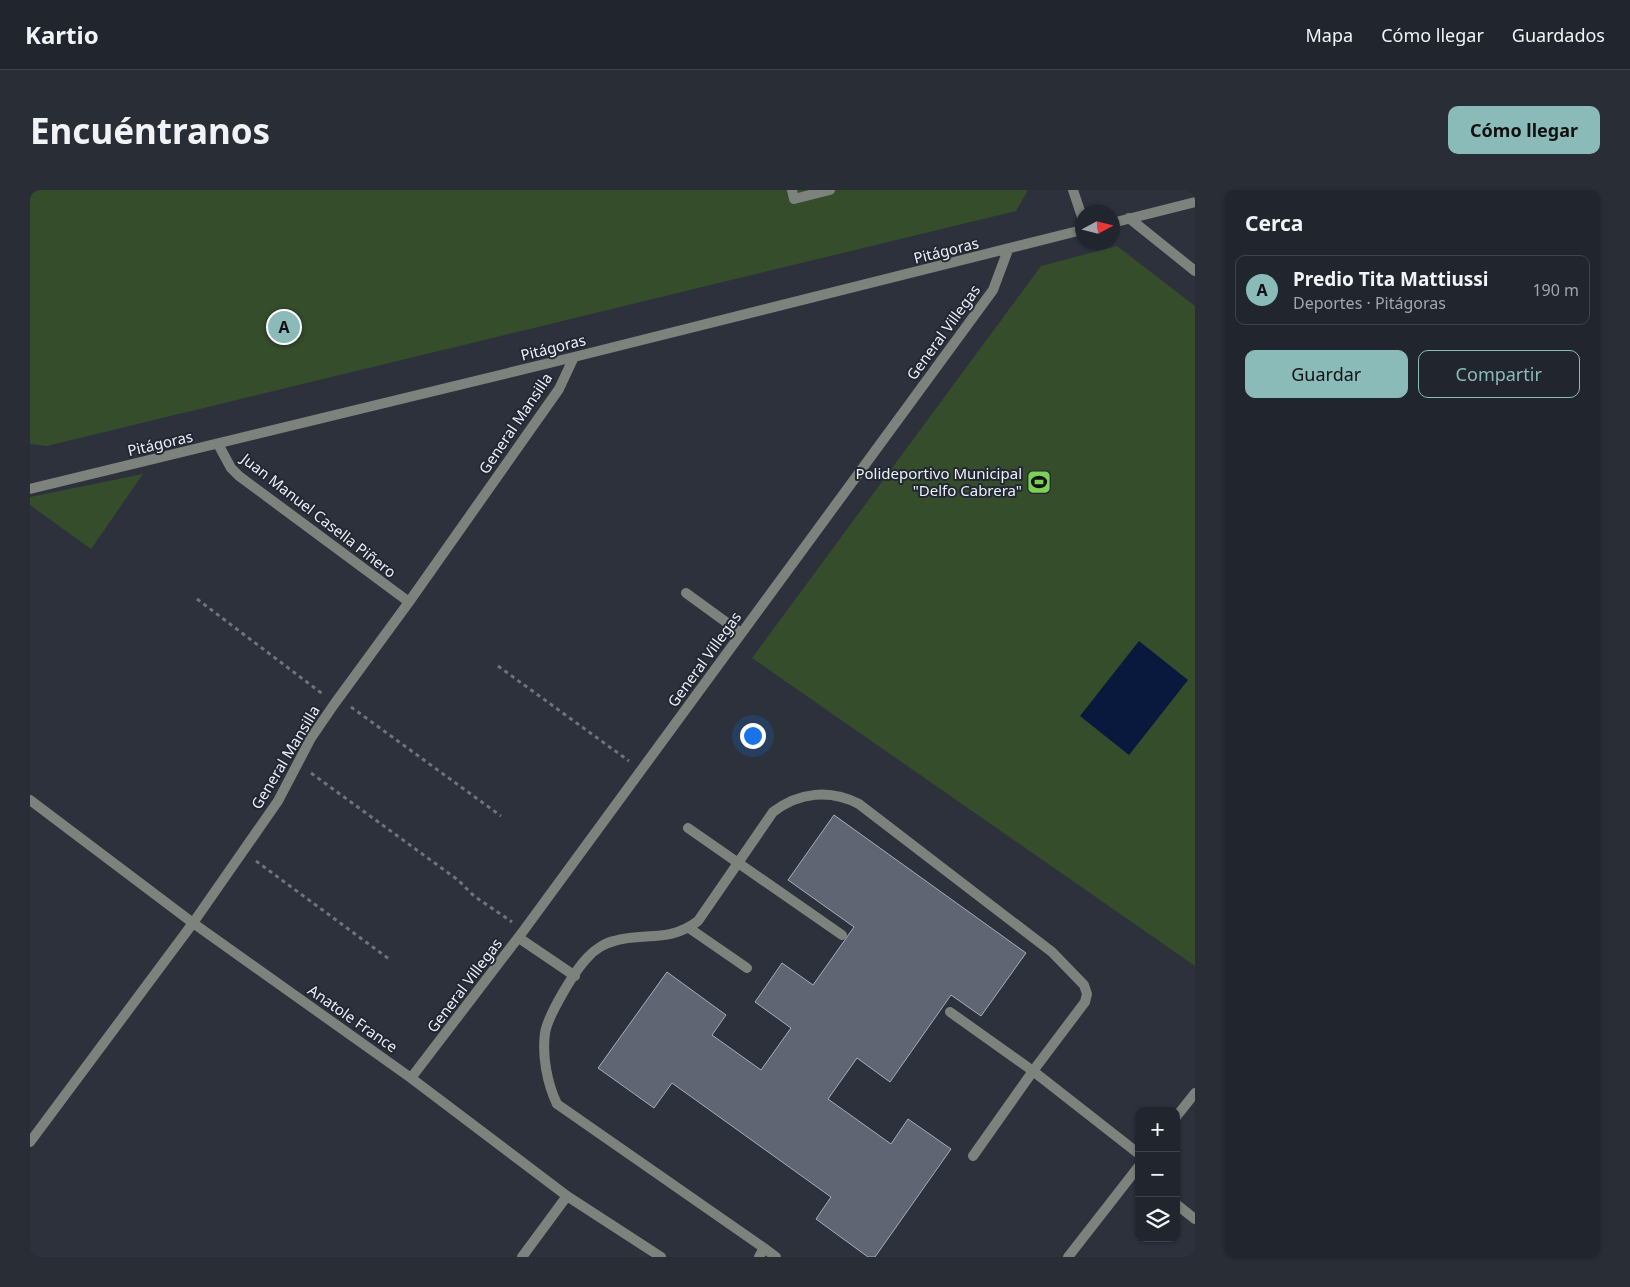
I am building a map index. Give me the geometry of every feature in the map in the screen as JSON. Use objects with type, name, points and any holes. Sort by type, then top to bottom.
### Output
[{"type":"street","points":[[792,190],[794,199],[830,190]]},
{"type":"street","points":[[1073,190],[1078,205]]},
{"type":"street","points":[[1120,221],[1195,202]]},
{"type":"street","points":[[1129,218],[1195,271]]},
{"type":"street","name":"Pitágoras","points":[[30,489],[574,357],[1075,232]]},
{"type":"street","name":"General Villegas","points":[[411,1078],[522,934],[993,290],[1008,250]]},
{"type":"street","name":"General Mansilla","points":[[30,1142],[193,923],[278,802],[311,738],[336,700],[409,602],[559,389],[574,357]]},
{"type":"street","name":"Juan Manuel Casella Piñero","points":[[218,444],[231,468],[239,476],[409,602]]},
{"type":"street","points":[[686,593],[742,633]]},
{"type":"street","points":[[776,1257],[762,1253],[557,1104],[551,1091],[544,1054],[548,1020],[588,957],[600,947],[614,941],[675,934],[689,928],[698,921],[773,812],[785,803],[820,794],[835,795],[859,804],[1052,952],[1084,985],[1087,994],[1085,1002],[973,1156]]},
{"type":"street","name":"Anatole France","points":[[30,800],[193,923],[411,1078],[567,1196],[661,1257]]},
{"type":"street","points":[[688,828],[842,935]]},
{"type":"street","points":[[689,928],[747,968]]},
{"type":"street","points":[[522,934],[575,976]]},
{"type":"street","points":[[950,1012],[1033,1071],[1136,1152]]},
{"type":"street","points":[[1180,1112],[1195,1093]]},
{"type":"street","points":[[1068,1257],[1135,1173]]},
{"type":"street","points":[[522,1257],[567,1196]]},
{"type":"street","points":[[1180,1207],[1195,1219]]},
{"type":"path","points":[[197,599],[501,816]]},
{"type":"path","points":[[498,666],[641,771]]},
{"type":"path","points":[[298,763],[458,880],[474,896],[522,934]]},
{"type":"path","points":[[243,852],[389,959]]},
{"type":"green space","points":[[30,190],[1028,190],[1016,211],[47,446],[30,444]]},
{"type":"green space","name":"Polideportivo Municipal \"Delfo Cabrera\"","points":[[1120,248],[1195,306],[1195,966],[752,658],[1041,266],[1102,250],[1120,250]]},
{"type":"green space","points":[[143,474],[91,549],[30,505],[30,497]]},
{"type":"water","points":[[1139,641],[1188,680],[1129,755],[1080,716]]},
{"type":"building","points":[[834,815],[1026,953],[981,1016],[951,995],[890,1082],[857,1058],[828,1099],[891,1144],[908,1119],[951,1149],[875,1257],[868,1257],[816,1219],[831,1197],[672,1083],[654,1108],[598,1068],[667,972],[726,1015],[712,1035],[761,1070],[791,1028],[755,1002],[782,963],[813,985],[854,927],[788,880]]},
{"type":"place","name":"Predio Tita Mattiussi","points":[[284,327]]},
{"type":"place","name":"Polideportivo Municipal \"Delfo Cabrera\"","points":[[1039,482]]}]
